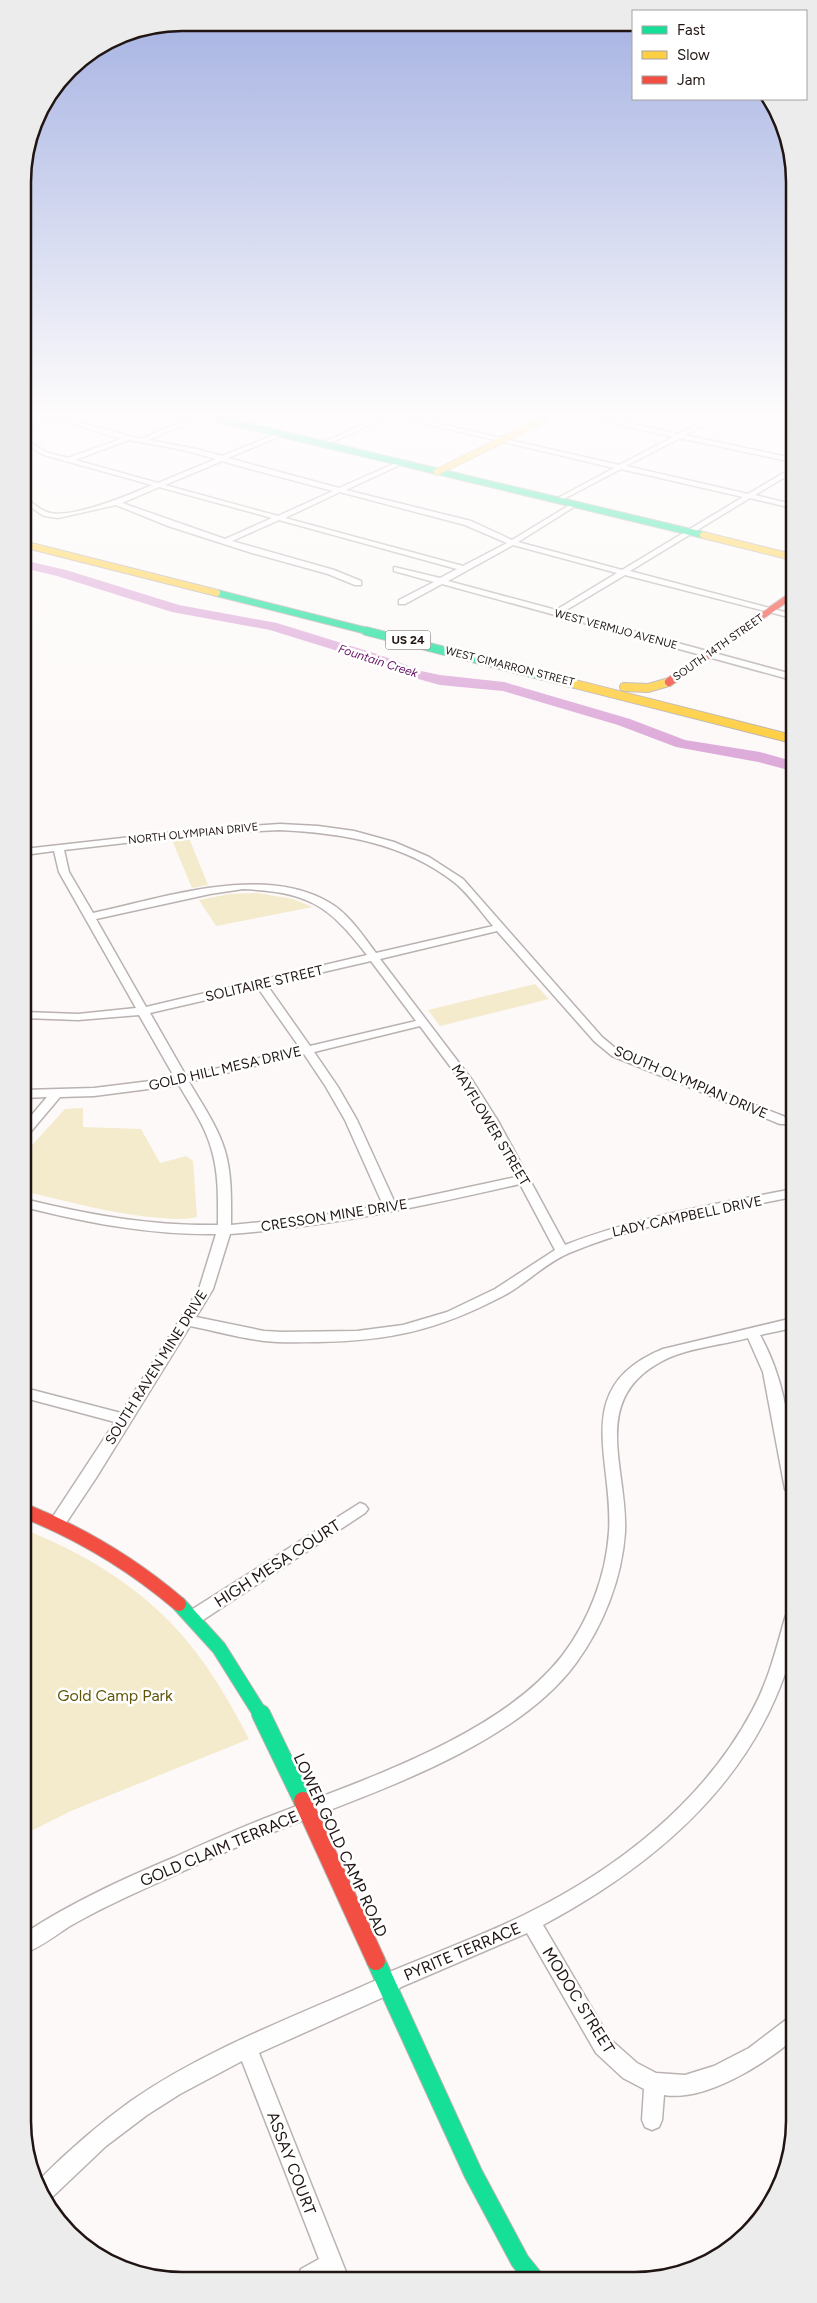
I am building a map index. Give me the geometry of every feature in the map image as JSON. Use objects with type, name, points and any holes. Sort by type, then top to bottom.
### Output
[{"type":"main road","points":[[668,526],[786,555]]},
{"type":"main road","name":"WEST CIMARRON STREET","points":[[32,541],[786,731]]},
{"type":"main road","name":"WEST CIMARRON STREET","points":[[32,546],[350,625],[786,737]]},
{"type":"main road","name":"SOUTH 14TH STREET","points":[[570,676],[635,689],[669,690],[709,655],[786,599]]},
{"type":"main road","points":[[669,690],[679,701],[728,717]]},
{"type":"main road","name":"LOWER GOLD CAMP ROAD","points":[[31,1513],[58,1522],[114,1551],[153,1580],[194,1617],[226,1654],[250,1690],[388,1985],[473,2173],[520,2261],[529,2272]]},
{"type":"street","points":[[179,526],[255,551],[331,572],[358,583]]},
{"type":"street","points":[[228,541],[260,526]]},
{"type":"street","points":[[310,526],[464,569]]},
{"type":"street","points":[[477,526],[508,539],[512,543],[786,614]]},
{"type":"street","points":[[402,602],[512,543],[539,526]]},
{"type":"street","points":[[556,613],[700,526]]},
{"type":"street","name":"WEST VERMIJO AVENUE","points":[[397,570],[786,675]]},
{"type":"street","name":"NORTH OLYMPIAN DRIVE","points":[[32,851],[258,826],[309,827],[360,835],[400,846],[434,864],[459,881],[501,927]]},
{"type":"street","name":"SOUTH RAVEN MINE DRIVE","points":[[58,848],[64,872],[210,1129],[219,1152],[226,1196],[224,1230],[219,1253],[206,1290],[91,1474],[58,1522]]},
{"type":"street","name":"MAYFLOWER STREET","points":[[90,917],[233,887],[267,887],[295,892],[327,906],[345,920],[466,1080],[524,1180],[562,1251]]},
{"type":"street","name":"SOLITAIRE STREET","points":[[32,1015],[78,1017],[144,1011],[501,927]]},
{"type":"street","name":"SOUTH OLYMPIAN DRIVE","points":[[501,927],[598,1039],[616,1054],[784,1122]]},
{"type":"street","points":[[261,984],[307,1050],[352,1120],[390,1207]]},
{"type":"street","name":"GOLD HILL MESA DRIVE","points":[[32,1094],[129,1089],[182,1080],[424,1022]]},
{"type":"street","points":[[32,1123],[56,1094]]},
{"type":"street","name":"CRESSON MINE DRIVE","points":[[31,1204],[76,1216],[141,1227],[224,1230],[302,1223],[524,1180]]},
{"type":"street","name":"LADY CAMPBELL DRIVE","points":[[186,1320],[264,1336],[283,1337],[357,1336],[403,1330],[452,1315],[500,1292],[562,1251],[603,1235],[653,1221],[785,1195]]},
{"type":"street","name":"GOLD CLAIM TERRACE","points":[[31,1940],[86,1907],[134,1884],[344,1797],[464,1744],[501,1722],[557,1675],[594,1618],[608,1583],[618,1528],[608,1433],[611,1408],[620,1390],[633,1374],[648,1362],[670,1351],[785,1325]]},
{"type":"street","points":[[752,1332],[764,1355],[770,1372],[785,1450]]},
{"type":"street","points":[[31,1395],[123,1420]]},
{"type":"street","name":"HIGH MESA COURT","points":[[194,1617],[360,1509]]},
{"type":"street","name":"PYRITE TERRACE","points":[[47,2188],[108,2131],[152,2100],[247,2049],[388,1985],[394,1980],[531,1922],[586,1891],[623,1867],[684,1814],[712,1784],[756,1720],[775,1680],[785,1647]]},
{"type":"street","name":"MODOC STREET","points":[[531,1922],[603,2046],[618,2062],[635,2075],[655,2084],[674,2087],[696,2084],[751,2059],[785,2033]]},
{"type":"street","name":"ASSAY COURT","points":[[247,2049],[334,2271]]},
{"type":"street","points":[[652,2120],[655,2084]]},
{"type":"green space","points":[[189,838],[208,885],[192,888],[172,840]]},
{"type":"green space","points":[[258,893],[293,899],[313,907],[216,926],[199,900],[229,894]]},
{"type":"green space","points":[[535,984],[549,999],[440,1026],[428,1010]]},
{"type":"green space","points":[[83,1108],[83,1127],[141,1129],[160,1163],[186,1156],[193,1161],[197,1217],[175,1219],[127,1214],[31,1193],[32,1146],[65,1109]]},
{"type":"green space","name":"Gold Camp Park","points":[[31,1533],[102,1568],[149,1602],[189,1643],[229,1702],[249,1739],[71,1811],[31,1831]]},
{"type":"waterway","name":"Fountain Creek","points":[[32,566],[61,573],[177,609],[272,626],[375,658],[416,674],[440,680],[504,687],[624,722],[682,744],[760,757],[786,764]]},
{"type":"traffic: fast","points":[[667,526],[703,535]]},
{"type":"traffic: fast","points":[[217,593],[575,684]]},
{"type":"traffic: fast","points":[[179,1604],[219,1648],[236,1672],[265,1721],[303,1801]]},
{"type":"traffic: fast","points":[[376,1961],[473,2173],[520,2261],[529,2272]]},
{"type":"traffic: slow","points":[[703,535],[786,555]]},
{"type":"traffic: slow","points":[[32,546],[217,593]]},
{"type":"traffic: slow","points":[[624,687],[648,688],[669,682]]},
{"type":"traffic: slow","points":[[575,684],[786,737]]},
{"type":"traffic: jam","points":[[669,682],[786,599]]},
{"type":"traffic: jam","points":[[31,1514],[68,1529],[106,1550],[143,1575],[179,1604]]},
{"type":"traffic: jam","points":[[303,1801],[376,1961]]}]
